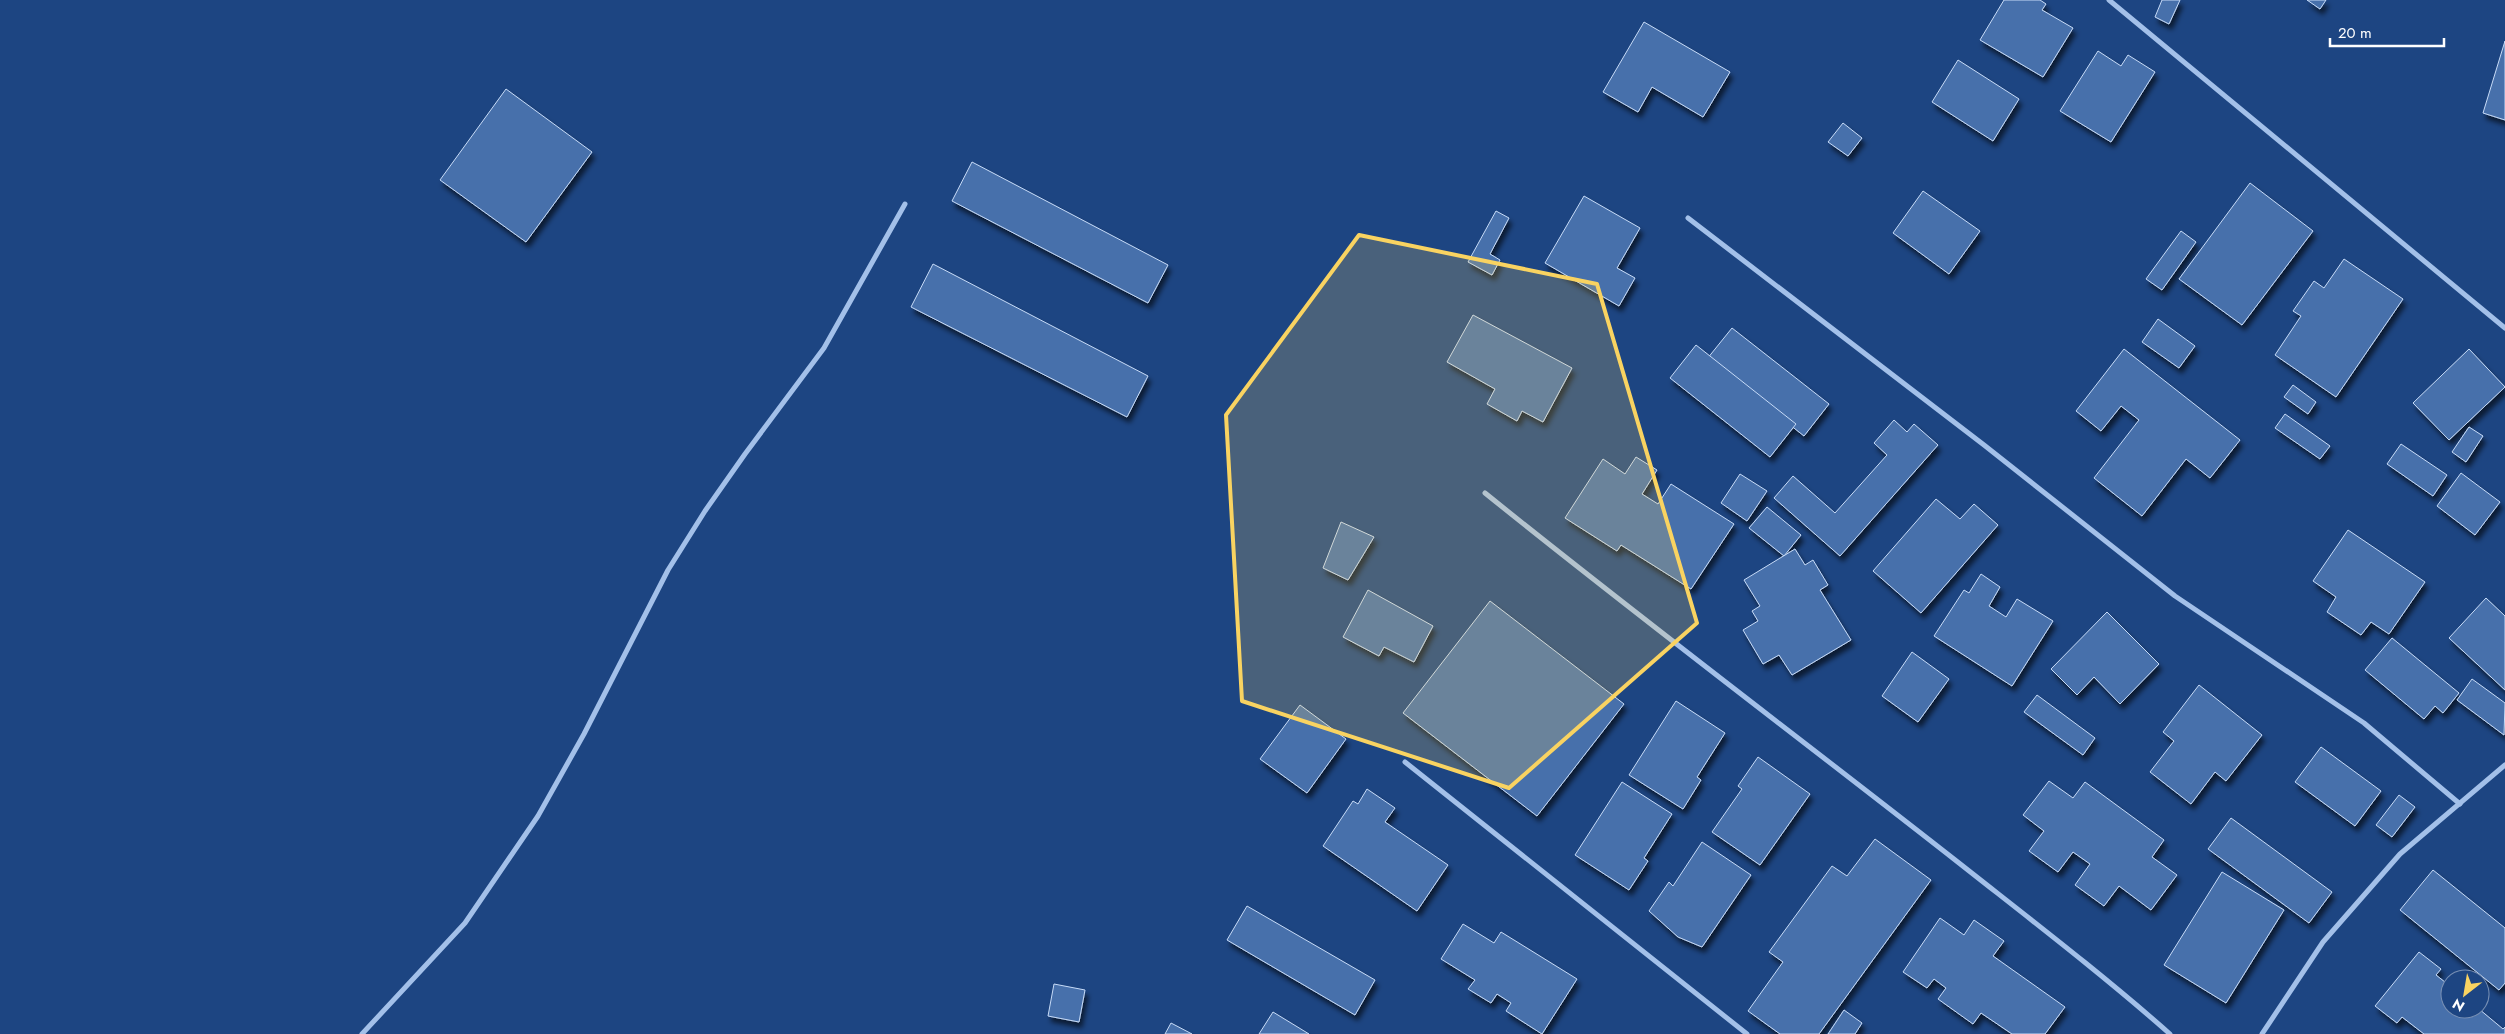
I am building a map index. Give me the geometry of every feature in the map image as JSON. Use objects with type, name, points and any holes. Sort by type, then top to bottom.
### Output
[{"type":"street","points":[[2109,0],[2505,328]]},
{"type":"street","points":[[362,1034],[465,923],[538,816],[584,734],[668,570],[740,461],[824,348],[905,204]]},
{"type":"street","points":[[1688,218],[2175,596],[2364,723],[2460,804]]},
{"type":"street","points":[[1484,493],[1588,576],[1829,761],[2092,967],[2170,1034]]},
{"type":"street","points":[[1405,762],[1747,1034]]},
{"type":"street","points":[[2262,1034],[2323,942],[2400,854],[2505,765]]},
{"type":"highlighted area","points":[[1359,235],[1597,284],[1697,623],[1509,788],[1242,701],[1226,415]]},
{"type":"building","points":[[2004,0],[2040,0],[2046,4],[2042,10],[2073,28],[2043,77],[1980,40]]},
{"type":"building","points":[[2162,0],[2180,0],[2169,24],[2155,17]]},
{"type":"building","points":[[2307,0],[2326,0],[2320,9]]},
{"type":"building","points":[[1644,22],[1730,72],[1703,117],[1652,87],[1638,112],[1603,92]]},
{"type":"building","points":[[2505,41],[2505,120],[2483,113]]},
{"type":"building","points":[[2098,51],[2121,66],[2128,55],[2155,72],[2111,142],[2060,111]]},
{"type":"building","points":[[1958,60],[2019,99],[1993,141],[1932,102]]},
{"type":"building","points":[[506,89],[592,152],[526,242],[440,180]]},
{"type":"building","points":[[1843,123],[1862,138],[1848,156],[1828,142]]},
{"type":"building","points":[[972,162],[1168,265],[1148,303],[952,201]]},
{"type":"building","points":[[2250,183],[2313,231],[2242,325],[2179,279]]},
{"type":"building","points":[[1923,191],[1980,231],[1949,274],[1893,233]]},
{"type":"building","points":[[1584,196],[1640,228],[1617,268],[1635,278],[1619,306],[1545,263]]},
{"type":"building","points":[[1496,211],[1509,218],[1490,254],[1500,260],[1492,275],[1468,262]]},
{"type":"building","points":[[2181,231],[2196,242],[2162,290],[2146,279]]},
{"type":"building","points":[[2344,259],[2403,299],[2336,397],[2275,355],[2301,316],[2293,311],[2314,281],[2324,288]]},
{"type":"building","points":[[933,264],[1148,376],[1127,417],[911,307]]},
{"type":"building","points":[[1473,315],[1572,368],[1543,422],[1522,411],[1517,421],[1487,404],[1495,389],[1447,362]]},
{"type":"building","points":[[2158,319],[2195,346],[2179,368],[2142,342]]},
{"type":"building","points":[[1732,328],[1829,404],[1804,436],[1707,359]]},
{"type":"building","points":[[1696,345],[1796,424],[1770,457],[1670,378]]},
{"type":"building","points":[[2124,349],[2240,440],[2210,478],[2186,459],[2142,516],[2094,478],[2139,420],[2121,406],[2101,431],[2076,411]]},
{"type":"building","points":[[2469,349],[2505,387],[2449,440],[2413,403]]},
{"type":"building","points":[[2293,385],[2316,402],[2308,414],[2284,397]]},
{"type":"building","points":[[2285,414],[2330,446],[2320,459],[2275,428]]},
{"type":"building","points":[[1894,420],[1907,432],[1914,424],[1938,445],[1840,556],[1774,498],[1793,476],[1835,513],[1887,455],[1874,443]]},
{"type":"building","points":[[2469,427],[2483,436],[2466,462],[2452,452]]},
{"type":"building","points":[[2401,444],[2447,475],[2433,496],[2387,464]]},
{"type":"building","points":[[1636,457],[1657,470],[1642,494],[1658,504],[1671,484],[1734,524],[1691,589],[1621,545],[1617,551],[1565,518],[1603,459],[1625,474]]},
{"type":"building","points":[[2461,473],[2500,502],[2475,535],[2437,506]]},
{"type":"building","points":[[1740,474],[1767,491],[1747,521],[1721,503]]},
{"type":"building","points":[[1936,499],[1960,519],[1974,504],[1998,525],[1921,613],[1873,571]]},
{"type":"building","points":[[1767,507],[1801,535],[1784,556],[1749,528]]},
{"type":"building","points":[[1341,522],[1374,537],[1348,580],[1323,568]]},
{"type":"building","points":[[2348,530],[2425,582],[2389,634],[2371,622],[2361,635],[2327,612],[2336,597],[2313,581]]},
{"type":"building","points":[[1795,549],[1805,565],[1813,560],[1828,585],[1820,590],[1851,640],[1792,675],[1779,655],[1763,664],[1743,630],[1758,621],[1752,611],[1760,606],[1744,580]]},
{"type":"building","points":[[1981,574],[2000,587],[1989,606],[2006,617],[2017,599],[2053,621],[2012,686],[1934,636],[1964,590],[1969,593]]},
{"type":"building","points":[[1368,590],[1433,626],[1414,662],[1384,647],[1379,656],[1343,637]]},
{"type":"building","points":[[2486,598],[2505,616],[2505,690],[2449,638]]},
{"type":"building","points":[[1490,601],[1624,704],[1537,816],[1403,713]]},
{"type":"building","points":[[2107,612],[2159,664],[2120,704],[2094,677],[2077,695],[2051,669]]},
{"type":"building","points":[[2392,638],[2459,693],[2443,713],[2435,706],[2424,719],[2365,670]]},
{"type":"building","points":[[1912,652],[1949,679],[1918,722],[1882,696]]},
{"type":"building","points":[[2472,679],[2505,703],[2504,735],[2457,700]]},
{"type":"building","points":[[2199,685],[2262,735],[2226,781],[2215,772],[2191,804],[2150,772],[2174,741],[2163,732]]},
{"type":"building","points":[[2037,695],[2095,738],[2083,755],[2024,712]]},
{"type":"building","points":[[1676,701],[1725,733],[1697,777],[1701,780],[1683,809],[1629,775]]},
{"type":"building","points":[[1300,705],[1346,739],[1307,793],[1260,759]]},
{"type":"building","points":[[2321,747],[2381,791],[2355,826],[2295,782]]},
{"type":"building","points":[[1758,757],[1810,794],[1760,865],[1712,832],[1742,789],[1738,786]]},
{"type":"building","points":[[2049,781],[2073,798],[2085,782],[2164,840],[2152,857],[2177,875],[2151,910],[2119,886],[2104,906],[2075,885],[2090,864],[2073,852],[2058,872],[2029,851],[2044,831],[2023,815]]},
{"type":"building","points":[[1622,782],[1672,814],[1644,858],[1648,861],[1629,890],[1575,855]]},
{"type":"building","points":[[1367,789],[1395,808],[1385,822],[1448,865],[1417,911],[1323,846],[1353,801],[1358,804]]},
{"type":"building","points":[[2399,795],[2415,807],[2392,837],[2376,825]]},
{"type":"building","points":[[2231,818],[2332,892],[2309,923],[2208,849]]},
{"type":"building","points":[[1875,839],[1931,880],[1819,1034],[1780,1034],[1748,1011],[1783,962],[1769,952],[1832,866],[1847,876]]},
{"type":"building","points":[[1702,842],[1751,875],[1702,947],[1678,937],[1649,911],[1669,882],[1673,886]]},
{"type":"building","points":[[2433,870],[2505,928],[2505,983],[2499,990],[2490,983],[2490,969],[2473,969],[2400,910]]},
{"type":"building","points":[[2222,872],[2284,910],[2226,1003],[2164,965]]},
{"type":"building","points":[[1247,906],[1375,980],[1355,1015],[1227,940]]},
{"type":"building","points":[[1940,918],[1964,935],[1974,920],[2004,941],[1993,956],[2065,1007],[2045,1034],[2012,1034],[1981,1013],[1973,1024],[1938,999],[1946,988],[1934,979],[1927,988],[1903,972]]},
{"type":"building","points":[[1463,924],[1494,943],[1501,932],[1577,979],[1542,1034],[1506,1011],[1511,1003],[1497,994],[1491,1003],[1468,989],[1475,980],[1441,959]]},
{"type":"building","points":[[2419,952],[2441,969],[2436,975],[2440,978],[2440,1019],[2490,1018],[2503,1029],[2505,1027],[2505,1034],[2424,1034],[2402,1017],[2397,1023],[2375,1006]]},
{"type":"building","points":[[1054,984],[1085,990],[1079,1022],[1048,1016]]},
{"type":"building","points":[[1844,1010],[1862,1023],[1855,1034],[1828,1034]]},
{"type":"building","points":[[1273,1012],[1309,1034],[1259,1034]]},
{"type":"building","points":[[1171,1023],[1192,1034],[1165,1034]]}]
